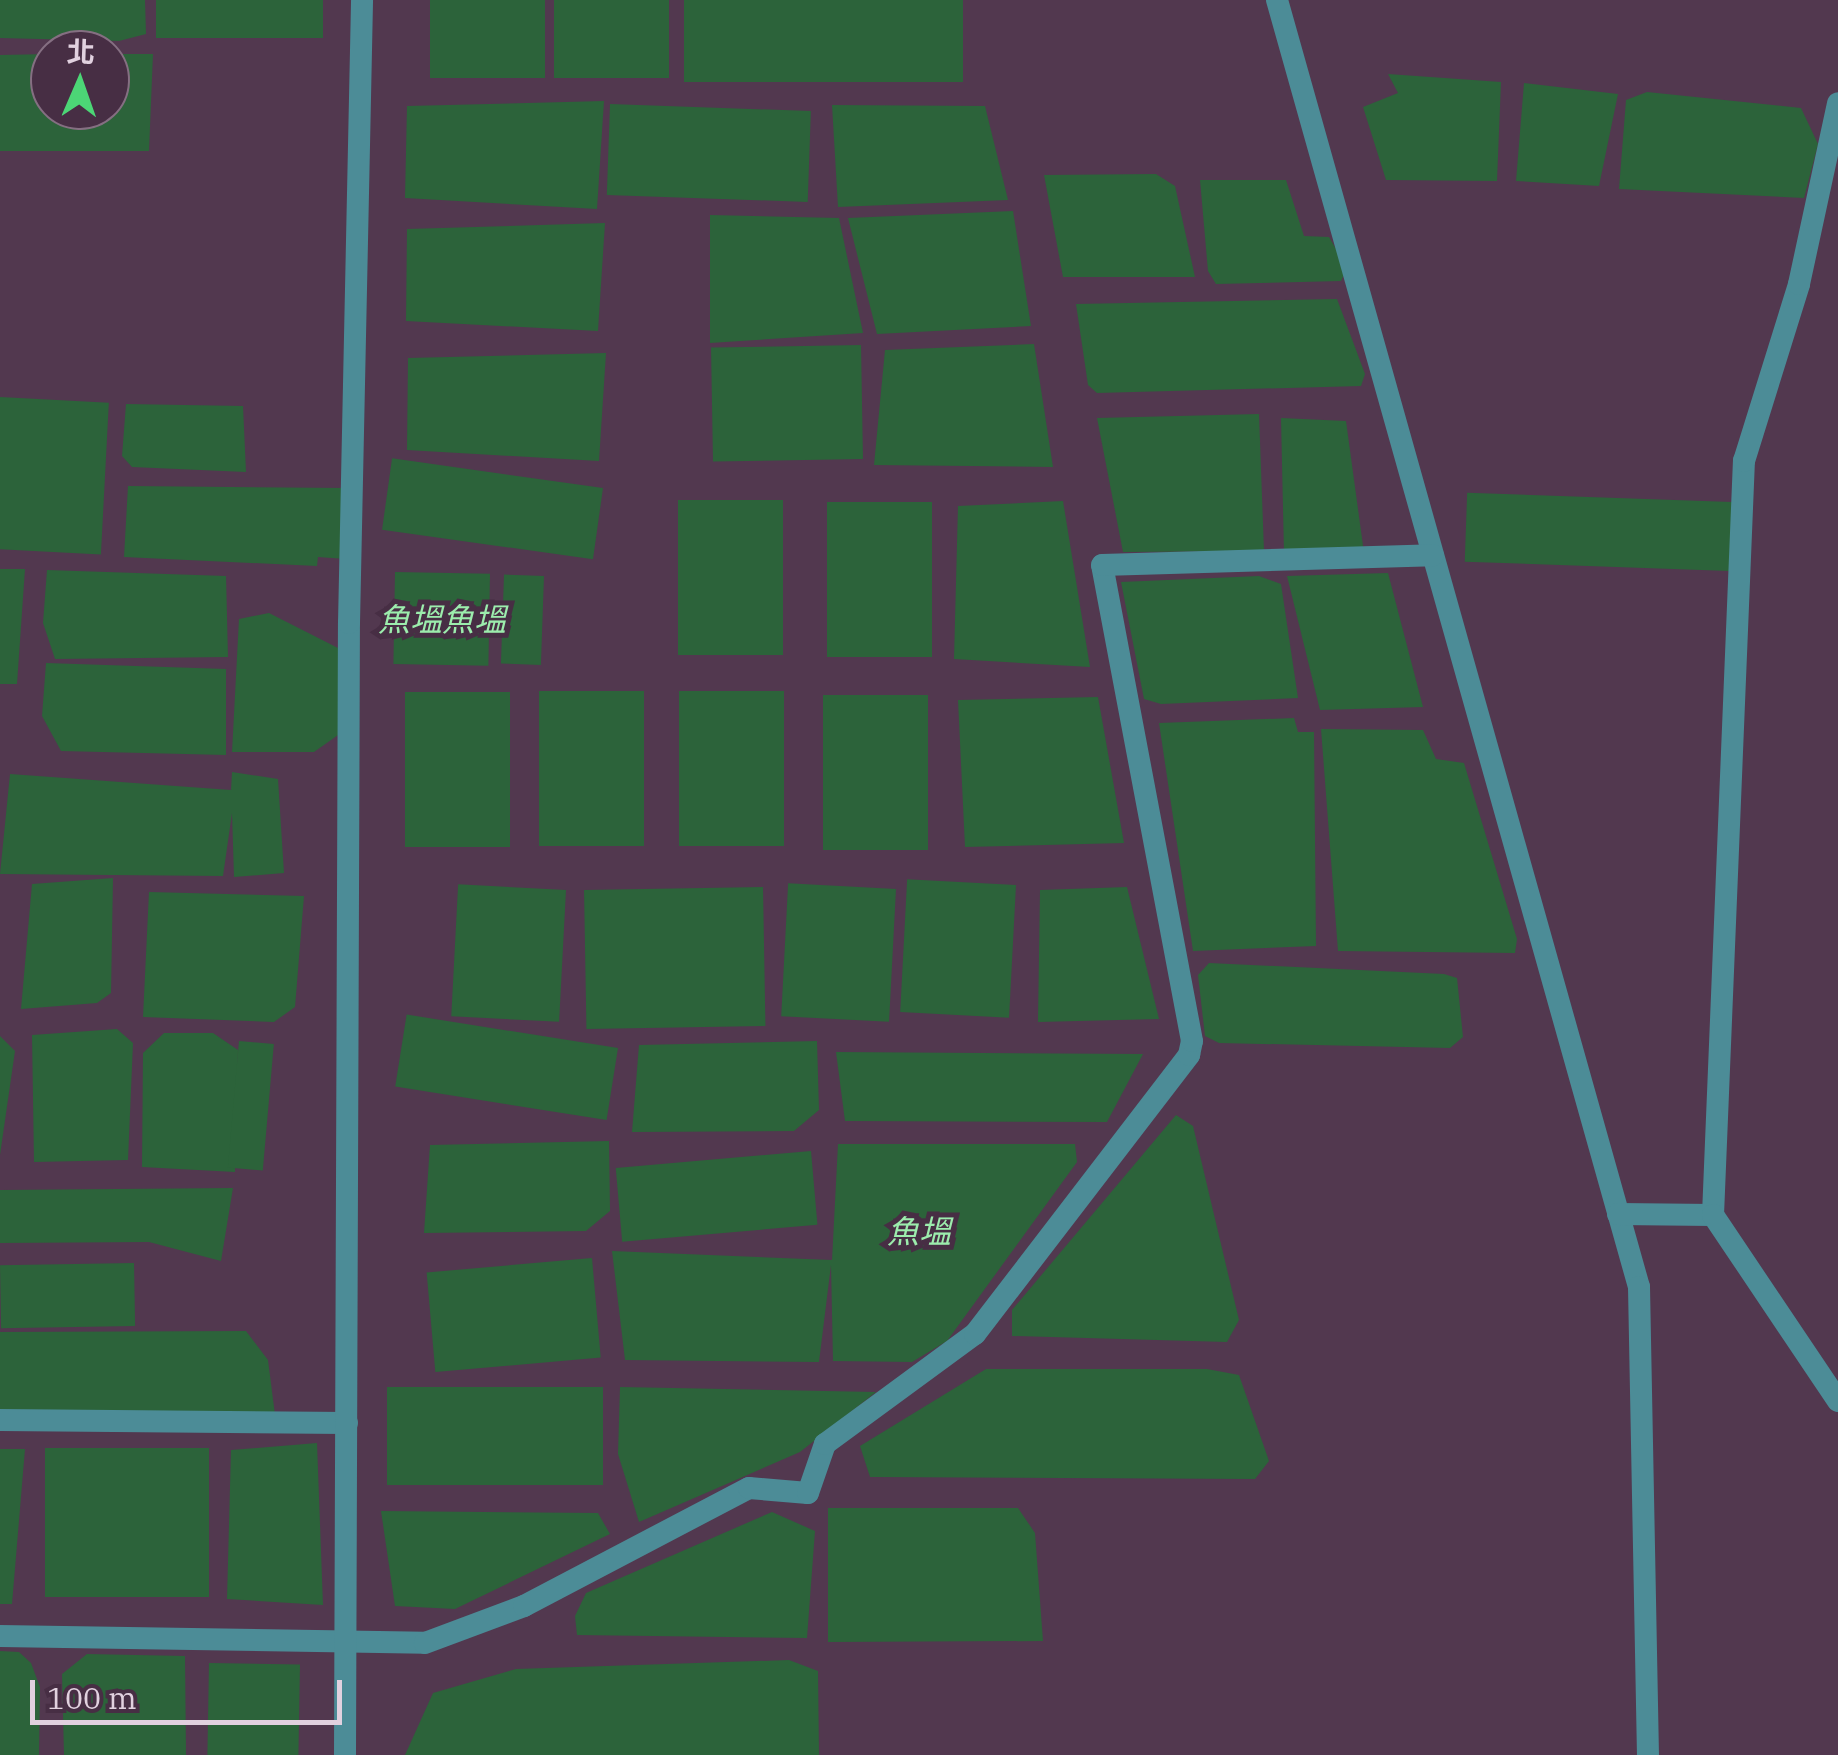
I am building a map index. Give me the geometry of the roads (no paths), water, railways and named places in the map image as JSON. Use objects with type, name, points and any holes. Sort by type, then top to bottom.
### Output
[{"type":"street","points":[[344,1755],[350,623],[362,0]]},
{"type":"street","points":[[1277,0],[1640,1287],[1648,1755]]},
{"type":"street","points":[[1838,103],[1799,284],[1744,461],[1713,1215],[1838,1401]]},
{"type":"street","points":[[0,1636],[424,1643],[524,1606],[748,1488],[808,1493],[825,1444],[975,1334],[1166,1087],[1192,1041],[1102,565],[1433,556]]},
{"type":"street","points":[[1618,1214],[1713,1215]]},
{"type":"street","points":[[0,1420],[347,1423]]},
{"type":"water","points":[[0,0],[145,0],[146,34],[130,38],[130,30],[30,30],[30,39],[0,38]]},
{"type":"water","points":[[156,0],[323,0],[323,38],[156,38]]},
{"type":"water","points":[[430,0],[545,0],[545,78],[430,78]]},
{"type":"water","points":[[554,0],[669,0],[669,78],[554,78]]},
{"type":"water","points":[[684,0],[963,0],[963,82],[684,82]]},
{"type":"water","points":[[30,54],[30,130],[130,130],[130,54],[153,54],[149,151],[0,151],[0,55]]},
{"type":"water","points":[[1388,74],[1501,82],[1497,181],[1386,180],[1363,107],[1398,93]]},
{"type":"water","points":[[1524,83],[1618,94],[1599,186],[1516,181]]},
{"type":"water","points":[[1647,92],[1801,108],[1818,144],[1804,198],[1619,189],[1626,100]]},
{"type":"water","points":[[604,101],[597,209],[405,198],[407,106]]},
{"type":"water","points":[[610,104],[811,111],[808,202],[607,195]]},
{"type":"water","points":[[832,105],[985,106],[1008,200],[838,207]]},
{"type":"water","points":[[1156,174],[1175,186],[1195,277],[1063,277],[1044,175]]},
{"type":"water","points":[[1200,180],[1286,180],[1304,236],[1329,237],[1347,268],[1341,281],[1216,284],[1208,271]]},
{"type":"water","points":[[1013,211],[1031,326],[877,334],[848,218]]},
{"type":"water","points":[[710,215],[839,218],[863,333],[710,343]]},
{"type":"water","points":[[605,223],[598,331],[406,321],[407,229]]},
{"type":"water","points":[[1337,299],[1365,374],[1361,386],[1097,393],[1088,385],[1076,304]]},
{"type":"water","points":[[1034,344],[1053,467],[874,465],[885,350]]},
{"type":"water","points":[[861,345],[863,459],[713,462],[711,348]]},
{"type":"water","points":[[606,353],[599,461],[407,450],[408,358]]},
{"type":"water","points":[[0,397],[109,403],[101,554],[0,549]]},
{"type":"water","points":[[126,404],[243,406],[246,472],[132,467],[122,456]]},
{"type":"water","points":[[1259,414],[1264,551],[1123,552],[1097,418]]},
{"type":"water","points":[[1281,418],[1346,421],[1364,553],[1284,553]]},
{"type":"water","points":[[392,458],[603,488],[593,559],[382,530]]},
{"type":"water","points":[[128,486],[345,488],[346,559],[318,557],[317,566],[124,557]]},
{"type":"water","points":[[1467,493],[1732,502],[1730,571],[1465,562]]},
{"type":"water","points":[[678,500],[783,500],[783,655],[678,655]]},
{"type":"water","points":[[1063,501],[1090,667],[954,659],[958,506]]},
{"type":"water","points":[[827,502],[932,502],[932,657],[827,657]]},
{"type":"water","points":[[0,569],[25,569],[17,684],[0,684]]},
{"type":"water","points":[[47,570],[226,576],[228,657],[55,659],[43,623]]},
{"type":"water","name":"魚塭魚塭","points":[[395,572],[490,574],[488,666],[393,664]]},
{"type":"water","points":[[1388,573],[1423,707],[1320,710],[1287,576]]},
{"type":"water","points":[[504,575],[544,576],[541,665],[501,664]]},
{"type":"water","points":[[1259,576],[1281,584],[1298,698],[1161,704],[1144,699],[1121,582]]},
{"type":"water","points":[[269,613],[340,649],[341,733],[314,752],[232,752],[239,619]]},
{"type":"water","points":[[46,663],[226,669],[226,755],[61,751],[42,716]]},
{"type":"water","points":[[539,691],[644,691],[644,846],[539,846]]},
{"type":"water","points":[[679,691],[784,691],[784,846],[679,846]]},
{"type":"water","points":[[405,692],[510,692],[510,847],[405,847]]},
{"type":"water","points":[[823,695],[928,695],[928,850],[823,850]]},
{"type":"water","points":[[1098,697],[1124,843],[965,847],[958,700]]},
{"type":"water","points":[[1294,718],[1298,732],[1314,732],[1316,946],[1193,951],[1159,723]]},
{"type":"water","points":[[1321,729],[1423,730],[1436,759],[1464,763],[1517,939],[1515,953],[1338,951]]},
{"type":"water","points":[[232,772],[278,779],[284,873],[234,877],[232,813],[223,876],[0,874],[10,774],[231,790]]},
{"type":"water","points":[[113,878],[111,993],[97,1003],[21,1009],[32,884]]},
{"type":"water","points":[[907,879],[1016,885],[1009,1018],[900,1012]]},
{"type":"water","points":[[788,883],[896,889],[889,1022],[781,1016]]},
{"type":"water","points":[[458,884],[566,890],[559,1022],[451,1016]]},
{"type":"water","points":[[763,887],[765,1026],[586,1029],[584,890]]},
{"type":"water","points":[[1127,887],[1159,1019],[1038,1022],[1040,890]]},
{"type":"water","points":[[149,892],[304,896],[295,1007],[274,1022],[143,1017]]},
{"type":"water","points":[[1209,963],[1444,974],[1457,978],[1463,1037],[1450,1048],[1219,1043],[1205,1036],[1198,975]]},
{"type":"water","points":[[407,1015],[618,1048],[607,1120],[395,1087]]},
{"type":"water","points":[[117,1029],[133,1043],[128,1160],[34,1162],[32,1035]]},
{"type":"water","points":[[164,1033],[213,1033],[238,1050],[235,1172],[142,1167],[143,1053]]},
{"type":"water","points":[[0,1036],[15,1051],[0,1155]]},
{"type":"water","points":[[239,1041],[274,1044],[263,1171],[228,1168]]},
{"type":"water","points":[[817,1041],[819,1110],[794,1131],[632,1132],[639,1045]]},
{"type":"water","points":[[836,1052],[1143,1054],[1107,1122],[845,1121]]},
{"type":"water","points":[[1176,1115],[1193,1126],[1239,1320],[1227,1342],[1012,1336],[1012,1310]]},
{"type":"water","points":[[609,1141],[610,1211],[586,1231],[424,1233],[430,1145]]},
{"type":"water","name":"魚塭","points":[[838,1144],[1075,1144],[1077,1162],[947,1341],[912,1362],[833,1361],[831,1265],[819,1362],[625,1360],[612,1251],[832,1260]]},
{"type":"water","name":"魚塭","points":[[811,1151],[817,1225],[622,1242],[616,1168]]},
{"type":"water","points":[[233,1188],[221,1261],[149,1242],[0,1243],[0,1190]]},
{"type":"water","points":[[592,1258],[601,1358],[435,1372],[427,1272]]},
{"type":"water","points":[[134,1263],[135,1326],[1,1328],[0,1265]]},
{"type":"water","points":[[246,1331],[268,1360],[275,1415],[0,1412],[0,1332]]},
{"type":"water","points":[[986,1369],[1207,1369],[1239,1375],[1269,1461],[1255,1479],[870,1477],[860,1446]]},
{"type":"water","points":[[387,1387],[603,1387],[603,1485],[387,1485]]},
{"type":"water","points":[[620,1387],[876,1392],[800,1452],[639,1522],[618,1454]]},
{"type":"water","points":[[317,1443],[323,1605],[227,1599],[231,1450]]},
{"type":"water","points":[[45,1448],[209,1448],[209,1597],[45,1597]]},
{"type":"water","points":[[0,1449],[25,1449],[12,1604],[0,1604]]},
{"type":"water","points":[[828,1508],[1018,1508],[1035,1533],[1043,1641],[828,1642]]},
{"type":"water","points":[[381,1511],[598,1513],[610,1534],[455,1609],[395,1606]]},
{"type":"water","points":[[772,1512],[815,1531],[807,1638],[577,1635],[575,1616],[586,1593]]},
{"type":"water","points":[[0,1651],[19,1652],[31,1663],[40,1687],[39,1755],[0,1755]]},
{"type":"water","points":[[87,1654],[185,1656],[186,1755],[64,1755],[62,1674]]},
{"type":"water","points":[[789,1660],[818,1671],[819,1755],[405,1755],[433,1693],[516,1669]]},
{"type":"water","points":[[209,1663],[300,1665],[298,1755],[207,1755]]}]
